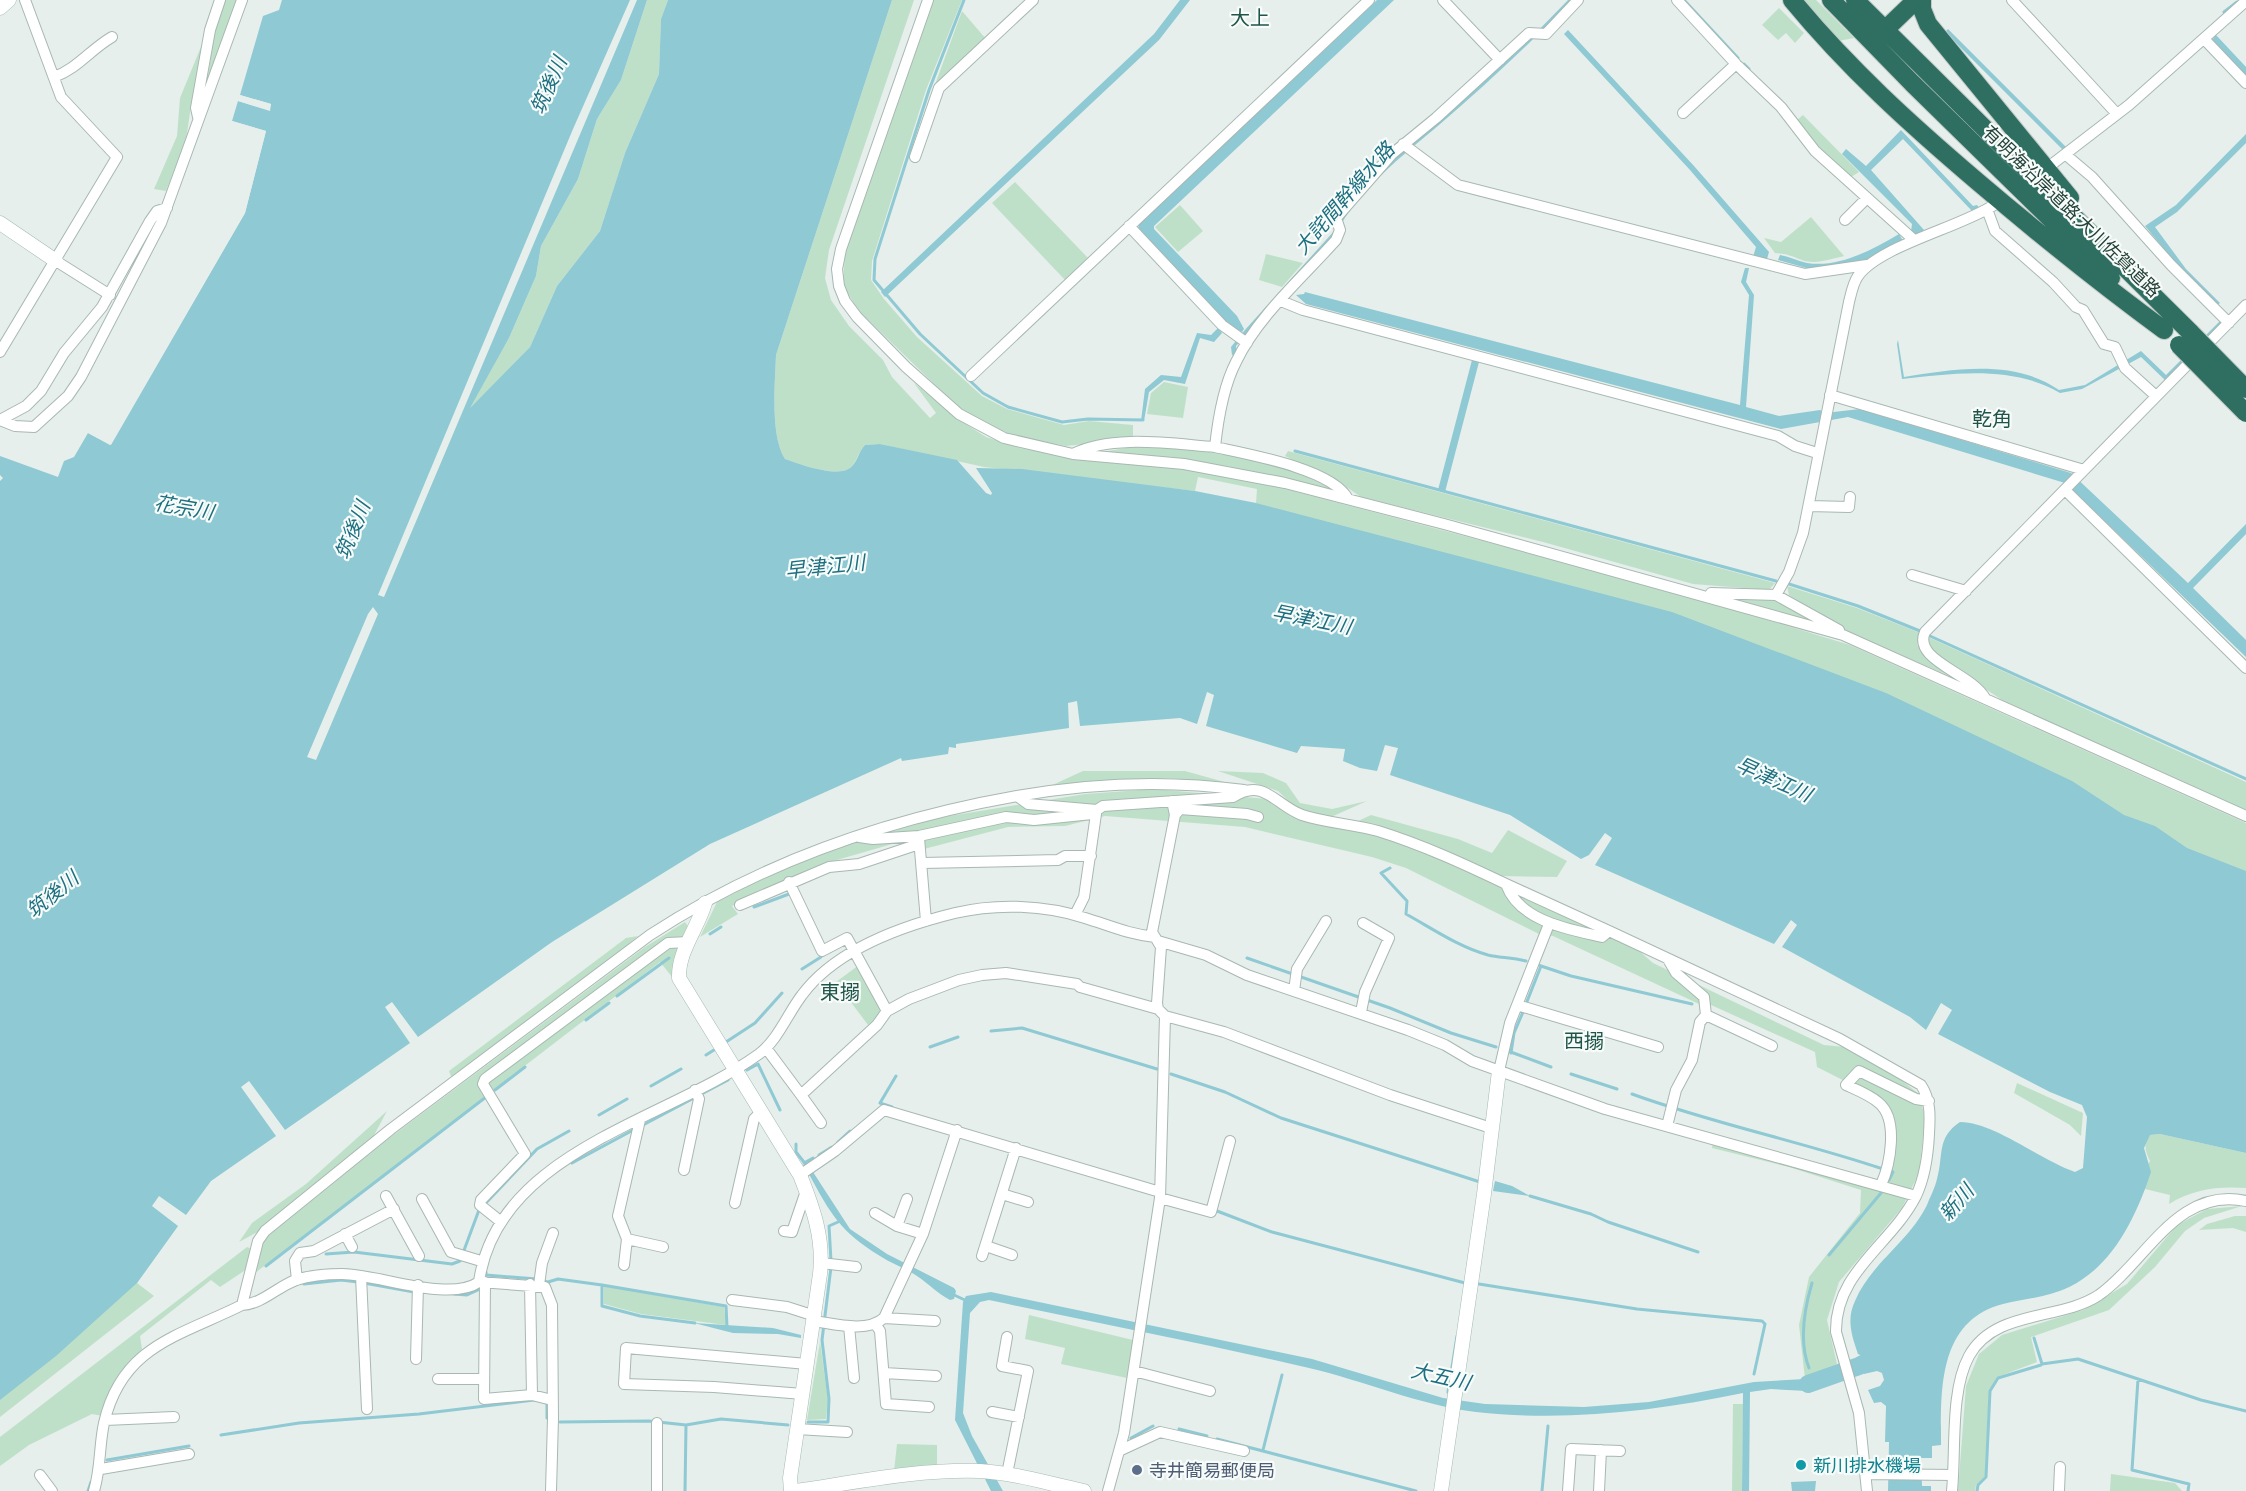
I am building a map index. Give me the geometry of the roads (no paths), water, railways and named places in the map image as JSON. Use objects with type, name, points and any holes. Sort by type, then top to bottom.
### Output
[{"type":"highway","points":[[1792,0],[1849,64],[1906,121],[2059,250],[2163,330]]},
{"type":"highway","points":[[1831,0],[1877,34]]},
{"type":"highway","points":[[1855,0],[1877,34]]},
{"type":"highway","points":[[1849,64],[1877,34],[1916,0]]},
{"type":"highway","points":[[1922,0],[1922,9],[1928,24],[2094,229],[2170,312]]},
{"type":"highway","name":"有明海沿岸道路;大川佐賀道路","points":[[1877,34],[2170,312],[2185,339],[2246,413]]},
{"type":"highway","name":"有明海沿岸道路;大川佐賀道路","points":[[1877,34],[2163,330],[2185,339],[2246,389]]},
{"type":"street","points":[[0,8],[9,0]]},
{"type":"street","points":[[0,350],[117,157],[61,97],[25,0]]},
{"type":"street","points":[[199,123],[196,108],[210,30],[220,0]]},
{"type":"street","points":[[0,420],[15,426],[34,427],[68,396],[81,377],[124,298],[167,208],[242,0]]},
{"type":"street","points":[[928,0],[841,249],[837,269],[839,286],[845,301],[857,317],[906,367],[959,414],[1005,438],[1073,454],[1228,470],[1348,499],[1843,635],[2246,816]]},
{"type":"street","points":[[915,157],[939,88],[1033,0]]},
{"type":"street","points":[[971,376],[1369,0]]},
{"type":"street","points":[[1443,0],[1500,60]]},
{"type":"street","points":[[1215,447],[1226,389],[1242,340],[1336,240],[1338,226],[1347,203],[1500,60],[1537,34],[1546,34],[1578,0]]},
{"type":"street","points":[[1677,0],[1736,64],[1781,107],[1815,151],[1914,240]]},
{"type":"street","points":[[2012,0],[2117,114]]},
{"type":"street","points":[[2051,165],[2117,114],[2205,40],[2246,2]]},
{"type":"street","points":[[54,77],[68,72],[112,37]]},
{"type":"street","points":[[2205,40],[2246,83]]},
{"type":"street","points":[[1683,113],[1736,64]]},
{"type":"street","points":[[1407,147],[1458,185],[1755,262],[1788,267],[1805,274],[1867,266],[1914,240],[1990,207],[1995,231],[2053,282],[2076,307],[2083,310],[2104,344],[2115,347],[2120,353],[2123,364],[2157,396]]},
{"type":"street","points":[[2066,154],[2092,177],[2171,266],[2229,323]]},
{"type":"street","points":[[1845,220],[1866,199]]},
{"type":"street","points":[[0,420],[26,406],[41,391],[64,353],[110,295],[150,220],[157,211],[167,208]]},
{"type":"street","points":[[0,223],[110,295]]},
{"type":"street","points":[[1129,226],[1222,325],[1242,340]]},
{"type":"street","points":[[1776,595],[1789,572],[1809,506],[1817,453],[1853,286],[1867,266]]},
{"type":"street","points":[[1281,301],[1303,310],[1778,435],[1795,446],[1817,453]]},
{"type":"street","points":[[1985,698],[1979,687],[1930,656],[1923,648],[1922,639],[1925,632],[2246,305]]},
{"type":"street","points":[[1830,394],[2081,473]]},
{"type":"street","points":[[1073,454],[1085,448],[1147,441],[1215,447],[1284,462],[1338,487],[1348,499]]},
{"type":"street","points":[[2066,489],[2246,668]]},
{"type":"street","points":[[1809,506],[1849,507],[1850,497]]},
{"type":"street","points":[[1912,575],[1966,591]]},
{"type":"street","points":[[1695,593],[1776,595],[1837,628],[1843,635]]},
{"type":"street","points":[[242,1305],[256,1247],[266,1231],[391,1129],[650,936],[705,903],[755,877],[856,836],[915,818],[1017,796],[1078,788],[1158,784],[1210,785],[1260,791],[1276,797],[1303,815],[1377,831],[1430,849],[1878,1059],[1921,1085],[1929,1101],[1928,1150],[1923,1178],[1916,1196],[1900,1222],[1858,1268],[1842,1295],[1836,1315],[1836,1332],[1859,1413],[1867,1491]]},
{"type":"street","points":[[740,905],[789,882],[829,867],[859,864],[919,840],[1006,817],[1034,820],[1096,812],[1103,806],[1233,797],[1244,790]]},
{"type":"street","points":[[1017,796],[1028,804],[1096,812]]},
{"type":"street","points":[[1108,1491],[1121,1449],[1160,1195],[1161,965],[1152,922],[1175,815],[1172,801]]},
{"type":"street","points":[[1175,815],[1180,809],[1247,814],[1258,817]]},
{"type":"street","points":[[1075,915],[1084,897],[1096,812]]},
{"type":"street","points":[[856,836],[873,839],[919,840]]},
{"type":"street","points":[[919,840],[926,921]]},
{"type":"street","points":[[922,863],[1058,860],[1065,856],[1091,856]]},
{"type":"street","points":[[789,882],[822,951],[847,938],[887,1011]]},
{"type":"street","points":[[1506,884],[1511,896],[1550,924],[1602,938],[1609,932]]},
{"type":"street","points":[[705,903],[700,921],[681,959],[679,978],[761,1112],[806,1171],[806,1191],[792,1232],[784,1231]]},
{"type":"street","points":[[552,1400],[532,1395],[484,1399],[481,1261],[500,1221],[522,1194],[557,1165],[697,1094],[766,1048],[803,992],[835,964],[873,941],[926,921],[959,913],[1001,908],[1034,908],[1075,915],[1126,934],[1156,939],[1206,955],[1247,975],[1293,991],[1363,1004],[1446,1045],[1472,1061],[1605,1109],[1916,1196]]},
{"type":"street","points":[[1293,991],[1298,977],[1297,969],[1326,921]]},
{"type":"street","points":[[1363,923],[1389,938],[1363,1004]]},
{"type":"street","points":[[1441,1491],[1498,1071],[1517,1005],[1550,924]]},
{"type":"street","points":[[500,1221],[482,1207],[481,1200],[525,1154],[483,1083],[485,1079],[668,943],[689,942]]},
{"type":"street","points":[[1667,1126],[1676,1090],[1692,1060],[1700,1022],[1706,1015],[1704,997],[1676,973],[1669,961]]},
{"type":"street","points":[[801,1095],[878,1025],[887,1011],[909,999],[958,980],[1006,973],[1077,984],[1080,987],[1224,1032],[1390,1095],[1491,1128]]},
{"type":"street","points":[[1517,1005],[1658,1047]]},
{"type":"street","points":[[1706,1015],[1772,1046]]},
{"type":"street","points":[[766,1048],[820,1123]]},
{"type":"street","points":[[1881,1185],[1891,1150],[1886,1112],[1881,1104],[1868,1095],[1846,1085],[1860,1071],[1916,1099],[1929,1101]]},
{"type":"street","points":[[684,1170],[697,1094]]},
{"type":"street","points":[[806,1171],[884,1110],[1016,1148],[1211,1212],[1230,1141]]},
{"type":"street","points":[[735,1203],[754,1119],[761,1112]]},
{"type":"street","points":[[624,1265],[627,1239],[618,1216],[639,1125]]},
{"type":"street","points":[[929,1407],[886,1404],[880,1322],[912,1261],[923,1234],[957,1130]]},
{"type":"street","points":[[1012,1255],[984,1251],[1016,1148]]},
{"type":"street","points":[[791,1491],[790,1478],[807,1364],[819,1321],[829,1263],[806,1191]]},
{"type":"street","points":[[1002,1194],[1028,1202]]},
{"type":"street","points":[[386,1196],[419,1256]]},
{"type":"street","points":[[422,1199],[445,1245],[462,1257],[481,1261]]},
{"type":"street","points":[[897,1226],[907,1199]]},
{"type":"street","points":[[1952,1491],[1958,1391],[1962,1374],[1977,1344],[1994,1331],[2015,1322],[2065,1309],[2096,1296],[2118,1280],[2157,1235],[2180,1215],[2201,1204],[2221,1200],[2246,1201]]},
{"type":"street","points":[[297,1280],[295,1261],[300,1253],[314,1251],[393,1209]]},
{"type":"street","points":[[875,1213],[897,1226],[923,1234]]},
{"type":"street","points":[[532,1395],[537,1282],[553,1233]]},
{"type":"street","points":[[345,1234],[352,1247]]},
{"type":"street","points":[[627,1239],[663,1247]]},
{"type":"street","points":[[829,1263],[856,1267]]},
{"type":"street","points":[[94,1491],[101,1468],[105,1420],[129,1369],[140,1356],[156,1344],[242,1305],[253,1304],[297,1280],[341,1274],[418,1291],[471,1287],[482,1282],[537,1282],[546,1287],[552,1305],[551,1491]]},
{"type":"street","points":[[362,1280],[367,1409]]},
{"type":"street","points":[[416,1359],[418,1291]]},
{"type":"street","points":[[732,1300],[787,1307],[819,1321],[849,1326],[880,1322],[935,1321]]},
{"type":"street","points":[[849,1326],[854,1378]]},
{"type":"street","points":[[1002,1473],[1019,1418],[1028,1371],[1002,1366],[1007,1337]]},
{"type":"street","points":[[802,1394],[714,1387],[624,1384],[626,1348],[807,1364]]},
{"type":"street","points":[[1134,1371],[1210,1391]]},
{"type":"street","points":[[884,1373],[936,1376]]},
{"type":"street","points":[[438,1378],[484,1379]]},
{"type":"street","points":[[992,1412],[1019,1418]]},
{"type":"street","points":[[105,1420],[174,1417]]},
{"type":"street","points":[[657,1423],[657,1491]]},
{"type":"street","points":[[797,1429],[847,1432]]},
{"type":"street","points":[[1121,1449],[1160,1432],[1244,1452]]},
{"type":"street","points":[[1568,1491],[1571,1449],[1620,1451]]},
{"type":"street","points":[[1599,1491],[1600,1450]]},
{"type":"street","points":[[101,1468],[189,1454]]},
{"type":"street","points":[[2058,1491],[2060,1467]]},
{"type":"street","points":[[796,1491],[934,1472],[979,1471],[1002,1473],[1084,1491]]},
{"type":"street","points":[[1867,1474],[1953,1475]]},
{"type":"street","points":[[40,1475],[52,1491]]},
{"type":"water","points":[[282,0],[647,0],[621,80],[597,119],[578,179],[541,246],[536,276],[509,338],[470,408],[530,347],[557,286],[600,231],[625,153],[659,74],[661,19],[668,0],[892,0],[776,355],[775,423],[780,449],[785,459],[827,471],[844,471],[853,466],[865,445],[880,444],[957,460],[986,493],[991,495],[992,493],[976,468],[1022,469],[1195,491],[1256,503],[1672,612],[1886,693],[2072,781],[2124,815],[2155,826],[2187,848],[2246,871],[2246,1153],[2160,1134],[2150,1135],[2144,1148],[2151,1172],[2130,1223],[2110,1253],[2085,1278],[2069,1287],[2003,1304],[1981,1313],[1965,1326],[1954,1342],[1947,1361],[1941,1403],[1941,1445],[1932,1446],[1932,1458],[1921,1458],[1922,1486],[1931,1486],[1931,1491],[1888,1491],[1889,1442],[1885,1442],[1886,1406],[1881,1402],[1874,1403],[1868,1390],[1880,1386],[1884,1380],[1882,1373],[1877,1371],[1864,1374],[1858,1360],[1865,1357],[1858,1354],[1851,1328],[1852,1308],[1862,1287],[1910,1230],[1927,1205],[1936,1182],[1944,1141],[1952,1128],[1960,1122],[1987,1128],[2075,1172],[2083,1168],[2087,1117],[2082,1105],[2050,1092],[1938,1034],[1952,1010],[1941,1003],[1926,1030],[1910,1017],[1782,947],[1797,925],[1791,920],[1774,944],[1595,865],[1612,838],[1605,833],[1589,855],[1581,859],[1510,815],[1390,775],[1398,748],[1385,745],[1377,771],[1360,768],[1343,761],[1345,749],[1301,746],[1297,753],[1206,726],[1214,695],[1207,692],[1197,724],[1180,718],[1080,726],[1077,701],[1068,703],[1069,728],[956,744],[956,748],[949,747],[948,754],[902,761],[901,758],[710,844],[552,942],[418,1037],[392,1002],[385,1007],[410,1043],[285,1130],[249,1081],[241,1087],[276,1136],[211,1181],[186,1215],[159,1196],[152,1206],[178,1226],[137,1283],[56,1356],[0,1400],[0,481],[3,478],[0,475],[0,456],[58,477],[64,461],[74,457],[88,433],[110,445],[245,213],[266,131],[232,121],[238,101],[269,110],[271,104],[240,95],[263,16],[279,10]]},
{"type":"water","points":[[1180,0],[1190,0],[1159,40],[885,297],[881,292],[1154,34]]},
{"type":"water","points":[[1377,0],[1394,0],[1154,226],[1154,229],[1237,316],[1244,329],[1242,332],[1227,324],[1138,229],[1139,224]]},
{"type":"water","points":[[1568,0],[1573,0],[1491,79],[1369,187],[1336,233],[1236,346],[1236,354],[1232,355],[1231,347],[1244,331],[1335,230],[1346,209],[1396,155],[1527,42]]},
{"type":"water","points":[[1948,29],[2067,148],[2064,151],[1945,32]]},
{"type":"water","points":[[1568,30],[1694,166],[1769,252],[1767,259],[1753,257],[1756,247],[1690,170],[1564,34]]},
{"type":"water","points":[[2216,35],[2246,67],[2246,75],[2212,40]]},
{"type":"water","points":[[1901,130],[1973,206],[1977,205],[1980,209],[1973,212],[1903,139],[1871,170],[1924,230],[1919,234],[1911,232],[1912,224],[1842,154],[1846,149],[1866,166]]},
{"type":"water","points":[[2246,134],[2246,143],[2177,212],[2155,227],[2186,269],[2220,303],[2216,306],[2183,272],[2145,226],[2176,205]]},
{"type":"water","points":[[1899,234],[1903,241],[1866,260],[1810,269],[1778,260],[1780,255],[1807,263],[1831,263],[1866,252]]},
{"type":"water","points":[[1745,268],[1749,268],[1746,282],[1754,295],[1746,407],[1779,416],[1820,410],[1825,413],[1860,409],[2071,473],[2188,583],[2246,524],[2246,534],[2193,588],[2246,640],[2246,657],[2065,483],[1848,417],[1781,429],[1306,304],[1296,295],[1305,292],[1740,405],[1749,295],[1741,282]]},
{"type":"water","points":[[2220,321],[2222,324],[2166,381],[2141,357],[2082,389],[2060,393],[2023,378],[1983,373],[1902,379],[1897,344],[1898,340],[1904,377],[1963,369],[2004,370],[2042,380],[2059,390],[2085,385],[2141,351],[2166,375]]},
{"type":"water","points":[[1218,328],[1222,333],[1214,342],[1200,338],[1185,384],[1164,380],[1149,392],[1144,421],[1141,421],[1145,389],[1161,375],[1181,377],[1197,333],[1211,335]]},
{"type":"water","points":[[1472,360],[1479,362],[1445,492],[1438,490]]},
{"type":"water","points":[[813,1172],[850,1229],[887,1254],[954,1288],[956,1291],[954,1299],[950,1300],[917,1276],[866,1247],[846,1230],[824,1201],[809,1174]]},
{"type":"water","points":[[1495,1181],[1512,1186],[1530,1196],[1493,1191]]},
{"type":"water","points":[[991,1292],[1312,1359],[1443,1398],[1485,1404],[1584,1407],[1649,1402],[1754,1382],[1805,1379],[1830,1369],[1834,1381],[1807,1391],[1771,1389],[1750,1392],[1749,1491],[1742,1491],[1743,1393],[1644,1410],[1610,1413],[1543,1416],[1476,1412],[1434,1404],[1330,1373],[989,1300],[980,1302],[970,1313],[963,1413],[972,1436],[1003,1491],[991,1491],[955,1420],[963,1302],[966,1296]]},
{"type":"water","points":[[694,1323],[773,1328],[801,1335],[801,1338],[778,1334],[733,1333]]},
{"type":"water","points":[[1816,1481],[1815,1491],[1792,1491],[1791,1482]]},
{"type":"waterway","points":[[964,0],[929,90],[875,259],[874,280],[920,334],[983,393],[1008,407],[1062,422],[1088,419],[1143,420]]},
{"type":"waterway","points":[[1684,0],[1738,58]]},
{"type":"waterway","points":[[2224,12],[2237,2]]},
{"type":"waterway","points":[[1744,64],[1749,69]]},
{"type":"waterway","points":[[1295,451],[1776,581]]},
{"type":"waterway","points":[[1789,584],[1858,606],[1920,631]]},
{"type":"waterway","points":[[1930,636],[2246,779]]},
{"type":"waterway","points":[[1390,868],[1381,873],[1407,901],[1406,914],[1477,952],[1526,961]]},
{"type":"waterway","points":[[754,907],[789,894]]},
{"type":"waterway","points":[[710,934],[721,927]]},
{"type":"waterway","points":[[802,969],[821,957]]},
{"type":"waterway","points":[[617,996],[669,958]]},
{"type":"waterway","points":[[1247,958],[1390,1008],[1451,1033],[1496,1047]]},
{"type":"waterway","points":[[1526,1004],[1541,966],[1539,965]]},
{"type":"waterway","points":[[1541,966],[1571,976],[1692,1004]]},
{"type":"waterway","points":[[726,1042],[755,1023],[782,993]]},
{"type":"waterway","points":[[586,1020],[609,1003]]},
{"type":"waterway","points":[[1511,1053],[1514,1033],[1523,1012]]},
{"type":"waterway","points":[[991,1031],[1022,1028],[1157,1069]]},
{"type":"waterway","points":[[930,1047],[958,1037]]},
{"type":"waterway","points":[[706,1055],[714,1050]]},
{"type":"waterway","points":[[1508,1051],[1551,1067]]},
{"type":"waterway","points":[[747,1070],[758,1064],[780,1110]]},
{"type":"waterway","points":[[495,1090],[525,1067]]},
{"type":"waterway","points":[[651,1086],[681,1069]]},
{"type":"waterway","points":[[1171,1074],[1225,1092],[1281,1118],[1480,1182]]},
{"type":"waterway","points":[[1571,1074],[1617,1089]]},
{"type":"waterway","points":[[892,1107],[880,1103],[896,1076]]},
{"type":"waterway","points":[[643,1125],[728,1080]]},
{"type":"waterway","points":[[1632,1094],[1883,1169]]},
{"type":"waterway","points":[[266,1266],[486,1097]]},
{"type":"waterway","points":[[599,1115],[627,1099]]},
{"type":"waterway","points":[[572,1163],[635,1129]]},
{"type":"waterway","points":[[484,1205],[537,1149],[569,1131]]},
{"type":"waterway","points":[[838,1142],[850,1131]]},
{"type":"waterway","points":[[796,1144],[796,1152],[807,1166]]},
{"type":"waterway","points":[[819,1155],[832,1147]]},
{"type":"waterway","points":[[804,1163],[813,1158]]},
{"type":"waterway","points":[[1889,1180],[1893,1172],[1890,1171]]},
{"type":"waterway","points":[[1829,1255],[1881,1193]]},
{"type":"waterway","points":[[1530,1196],[1591,1214],[1608,1222],[1698,1252]]},
{"type":"waterway","points":[[326,1254],[354,1252],[452,1264],[460,1261],[479,1210]]},
{"type":"waterway","points":[[1217,1211],[1272,1232],[1465,1283]]},
{"type":"waterway","points":[[831,1261],[829,1226],[838,1222]]},
{"type":"waterway","points":[[808,1422],[828,1422],[829,1399],[822,1340],[831,1267]]},
{"type":"waterway","points":[[486,1272],[486,1275],[537,1279]]},
{"type":"waterway","points":[[543,1281],[558,1279],[602,1285],[602,1306],[640,1316],[695,1323]]},
{"type":"waterway","points":[[304,1284],[341,1280],[358,1282]]},
{"type":"waterway","points":[[364,1283],[414,1292]]},
{"type":"waterway","points":[[1809,1368],[1803,1337],[1812,1283]]},
{"type":"waterway","points":[[1479,1284],[1637,1309],[1762,1321],[1765,1324],[1754,1374]]},
{"type":"waterway","points":[[602,1285],[726,1306],[727,1327]]},
{"type":"waterway","points":[[454,1294],[467,1295],[478,1290]]},
{"type":"waterway","points":[[952,1294],[967,1301]]},
{"type":"waterway","points":[[1448,1392],[1457,1336]]},
{"type":"waterway","points":[[2034,1338],[2042,1364],[2078,1359],[2201,1400],[2246,1411]]},
{"type":"waterway","name":"大五川","points":[[1808,1384],[1859,1366],[1880,1355]]},
{"type":"waterway","points":[[1977,1491],[1978,1485],[1986,1477],[1990,1391],[1998,1378],[2041,1365]]},
{"type":"waterway","points":[[1263,1450],[1282,1375]]},
{"type":"waterway","points":[[2138,1379],[2132,1470],[2189,1484],[2188,1491]]},
{"type":"waterway","points":[[221,1435],[299,1423],[419,1414],[534,1400]]},
{"type":"waterway","points":[[547,1403],[547,1418]]},
{"type":"waterway","points":[[560,1422],[649,1421],[686,1425],[721,1419],[788,1425]]},
{"type":"waterway","points":[[685,1491],[686,1425]]},
{"type":"waterway","points":[[1131,1438],[1153,1426]]},
{"type":"waterway","points":[[1542,1491],[1548,1426]]},
{"type":"waterway","points":[[1179,1429],[1207,1436]]},
{"type":"waterway","points":[[1217,1439],[1416,1491]]},
{"type":"waterway","points":[[107,1460],[189,1446]]},
{"type":"waterway","points":[[88,1491],[91,1482]]},
{"type":"place","name":"新川排水機場","points":[[1801,1465]]},
{"type":"place","name":"寺井簡易郵便局","points":[[1137,1470]]},
{"type":"district","name":"大上","points":[[1250,17]]},
{"type":"district","name":"乾角","points":[[1992,418]]},
{"type":"district","name":"東搦","points":[[840,991]]},
{"type":"district","name":"西搦","points":[[1584,1040]]},
{"type":"water label","name":"筑後川","points":[[548,85]]},
{"type":"water label","name":"大詫間幹線水路","points":[[1344,198]]},
{"type":"water label","name":"花宗川","points":[[184,507]]},
{"type":"water label","name":"筑後川","points":[[352,530]]},
{"type":"water label","name":"早津江川","points":[[825,566]]},
{"type":"water label","name":"早津江川","points":[[1312,619]]},
{"type":"water label","name":"早津江川","points":[[1774,779]]},
{"type":"water label","name":"筑後川","points":[[52,894]]},
{"type":"water label","name":"新川","points":[[1956,1202]]}]
